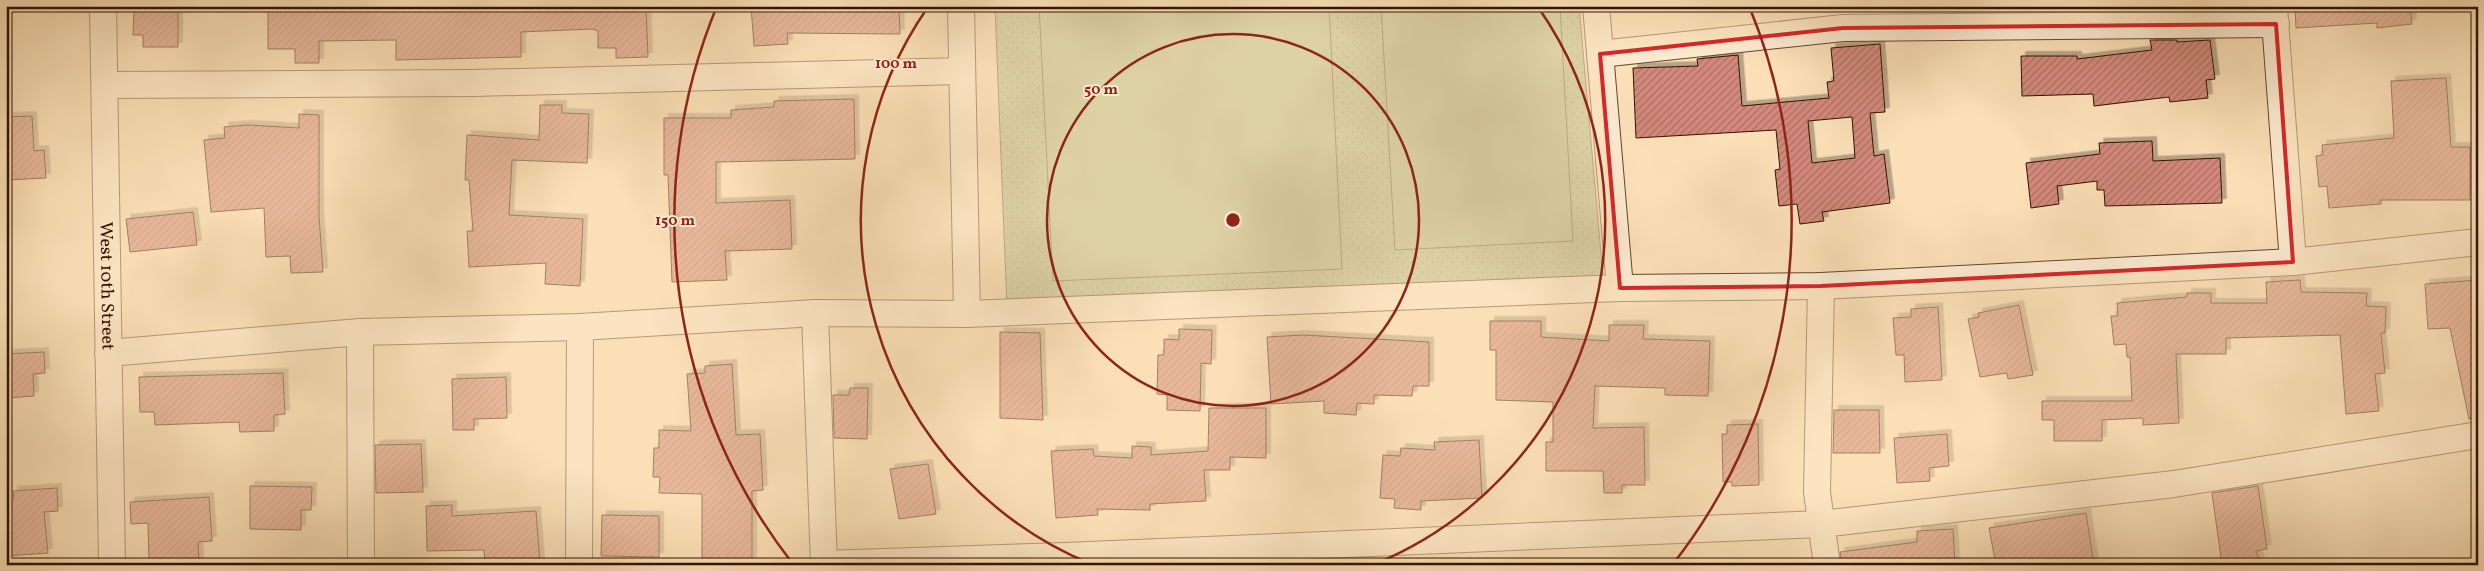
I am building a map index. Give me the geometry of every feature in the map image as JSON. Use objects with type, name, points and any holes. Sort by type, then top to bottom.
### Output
[{"type":"street","name":"West 10th Street","points":[[103,6],[112,565]]},
{"type":"street","points":[[961,6],[967,314]]},
{"type":"street","points":[[1596,6],[1620,288]]},
{"type":"street","points":[[1600,54],[1842,17],[2275,15],[2293,262]]},
{"type":"street","points":[[105,85],[473,84],[962,71]]},
{"type":"street","points":[[108,354],[360,332],[580,327],[815,313],[967,314],[1620,288],[1821,286],[2293,262],[2478,242]]},
{"type":"street","points":[[1821,286],[1817,492],[1827,565]]},
{"type":"street","points":[[815,313],[824,564],[1066,561],[1821,524],[2174,484],[2478,435]]},
{"type":"street","points":[[579,565],[580,327]]},
{"type":"street","points":[[360,332],[362,565]]},
{"type":"highlighted area","points":[[2276,24],[2293,262],[1821,286],[1620,288],[1600,54],[1843,28]]},
{"type":"green space","points":[[995,6],[1579,6],[1603,277],[1007,308]]},
{"type":"green space","points":[[1039,6],[1329,6],[1342,269],[1053,281]]},
{"type":"green space","points":[[1381,6],[1560,6],[1573,241],[1395,250]]},
{"type":"building","points":[[139,6],[178,6],[178,47],[143,47],[143,35],[133,35],[134,9],[139,9]]},
{"type":"building","points":[[268,6],[646,6],[648,57],[616,58],[616,48],[598,48],[598,31],[592,29],[521,32],[521,57],[396,60],[396,40],[319,41],[319,63],[295,63],[295,49],[268,49]]},
{"type":"building","points":[[751,6],[899,6],[900,34],[787,33],[788,44],[754,46]]},
{"type":"building","points":[[2295,6],[2410,6],[2412,24],[2377,28],[2377,23],[2296,28]]},
{"type":"building","points":[[2150,40],[2177,40],[2177,42],[2210,40],[2215,79],[2206,80],[2208,98],[2170,102],[2169,97],[2094,106],[2093,94],[2022,96],[2021,56],[2077,56],[2077,59],[2152,50]]},
{"type":"building","points":[[1880,44],[1885,112],[1870,113],[1874,156],[1884,154],[1890,203],[1822,212],[1824,221],[1800,224],[1797,204],[1779,206],[1775,170],[1780,169],[1776,130],[1636,138],[1633,68],[1698,66],[1697,59],[1738,55],[1742,106],[1829,98],[1827,82],[1834,81],[1831,48]],"holes":[[[1852,117],[1855,158],[1812,163],[1808,121]]]},
{"type":"building","points":[[2446,78],[2451,147],[2470,147],[2470,200],[2381,200],[2381,204],[2329,208],[2327,186],[2319,187],[2316,156],[2323,155],[2322,145],[2394,138],[2391,81]]},
{"type":"building","points":[[854,99],[855,159],[716,162],[716,203],[790,200],[792,249],[725,251],[727,280],[672,282],[668,175],[664,175],[664,118],[731,118],[731,110],[774,107],[774,101]]},
{"type":"building","points":[[540,105],[562,105],[562,113],[589,114],[587,163],[512,160],[509,215],[583,219],[580,286],[545,284],[546,263],[469,267],[467,231],[473,231],[469,180],[465,180],[467,135],[539,140]]},
{"type":"building","points":[[299,114],[319,115],[319,216],[323,272],[291,273],[290,256],[266,257],[264,208],[211,212],[204,140],[225,138],[224,127],[248,125],[299,128]]},
{"type":"building","points":[[32,116],[34,151],[44,150],[46,178],[6,180],[6,117]]},
{"type":"building","points":[[2152,141],[2153,161],[2220,158],[2222,203],[2105,206],[2104,190],[2097,190],[2097,181],[2057,186],[2059,204],[2031,208],[2026,163],[2100,154],[2099,143]]},
{"type":"building","points":[[193,212],[197,245],[130,252],[126,219]]},
{"type":"building","points":[[2300,280],[2301,292],[2367,293],[2366,306],[2386,307],[2385,333],[2381,333],[2385,373],[2375,374],[2379,411],[2346,414],[2340,335],[2226,338],[2226,354],[2176,354],[2179,423],[2143,425],[2143,418],[2102,420],[2102,441],[2054,441],[2054,420],[2042,420],[2042,401],[2132,401],[2130,357],[2127,357],[2126,344],[2114,345],[2111,316],[2118,316],[2117,303],[2187,297],[2187,293],[2211,293],[2211,303],[2267,303],[2266,282]]},
{"type":"building","points":[[2478,280],[2478,418],[2469,419],[2450,328],[2428,329],[2425,284]]},
{"type":"building","points":[[2019,305],[2033,375],[2008,379],[2007,373],[1980,377],[1968,319],[1979,317],[1978,313]]},
{"type":"building","points":[[1938,307],[1942,380],[1905,382],[1904,355],[1896,355],[1893,318],[1911,317],[1911,309]]},
{"type":"building","points":[[1490,321],[1541,321],[1541,337],[1609,341],[1609,325],[1644,325],[1643,339],[1710,341],[1708,396],[1665,395],[1665,388],[1595,386],[1593,428],[1644,427],[1645,485],[1622,485],[1622,493],[1604,493],[1603,471],[1546,471],[1546,442],[1553,442],[1553,402],[1496,400],[1496,350],[1490,350]]},
{"type":"building","points":[[1179,329],[1212,330],[1211,364],[1201,363],[1200,411],[1167,410],[1167,395],[1157,394],[1158,355],[1164,355],[1164,339],[1179,340]]},
{"type":"building","points":[[1000,332],[1040,333],[1043,420],[1000,418]]},
{"type":"building","points":[[1303,335],[1429,342],[1429,386],[1413,386],[1412,396],[1374,395],[1374,404],[1357,403],[1356,415],[1324,413],[1324,401],[1271,404],[1267,337]]},
{"type":"building","points":[[44,352],[45,373],[33,374],[34,396],[7,398],[6,354]]},
{"type":"building","points":[[732,364],[736,435],[760,434],[763,490],[752,491],[752,562],[702,562],[702,494],[659,493],[660,477],[653,477],[654,448],[659,448],[659,430],[691,431],[687,374],[705,373],[705,366]]},
{"type":"building","points":[[283,373],[285,414],[274,415],[274,431],[240,432],[239,422],[155,425],[154,412],[140,412],[139,377]]},
{"type":"building","points":[[506,377],[507,418],[474,419],[474,430],[453,430],[452,379]]},
{"type":"building","points":[[850,388],[868,388],[867,439],[834,438],[833,395],[849,395]]},
{"type":"building","points":[[1209,408],[1266,408],[1266,458],[1230,457],[1230,470],[1204,470],[1206,501],[1150,504],[1150,510],[1097,509],[1098,515],[1056,518],[1051,451],[1093,449],[1094,456],[1132,458],[1132,446],[1151,447],[1151,455],[1208,451]]},
{"type":"building","points":[[1834,410],[1879,410],[1880,453],[1833,453]]},
{"type":"building","points":[[1758,424],[1759,485],[1732,486],[1732,482],[1723,482],[1722,434],[1727,434],[1727,425]]},
{"type":"building","points":[[1947,434],[1949,466],[1929,468],[1930,481],[1897,483],[1894,438]]},
{"type":"building","points":[[1479,440],[1482,498],[1421,501],[1421,510],[1394,508],[1395,499],[1380,498],[1383,455],[1400,456],[1401,448],[1435,450],[1434,442]]},
{"type":"building","points":[[421,444],[423,492],[376,493],[375,445]]},
{"type":"building","points":[[928,464],[936,514],[899,519],[890,469]]},
{"type":"building","points":[[250,486],[312,487],[311,510],[301,510],[301,530],[250,529]]},
{"type":"building","points":[[2258,486],[2267,549],[2256,551],[2261,565],[2222,565],[2212,493]]},
{"type":"building","points":[[57,488],[58,511],[44,512],[48,553],[6,556],[6,500],[14,499],[13,491]]},
{"type":"building","points":[[209,497],[212,541],[198,542],[199,565],[149,565],[148,523],[131,524],[130,502]]},
{"type":"building","points":[[452,505],[452,516],[536,511],[540,563],[485,565],[484,550],[427,551],[426,506]]},
{"type":"building","points":[[2086,513],[2094,565],[1996,565],[1989,528]]},
{"type":"building","points":[[602,515],[659,516],[659,557],[601,556]]},
{"type":"building","points":[[1953,529],[1955,565],[1842,565],[1840,552],[1917,542],[1917,531]]}]
